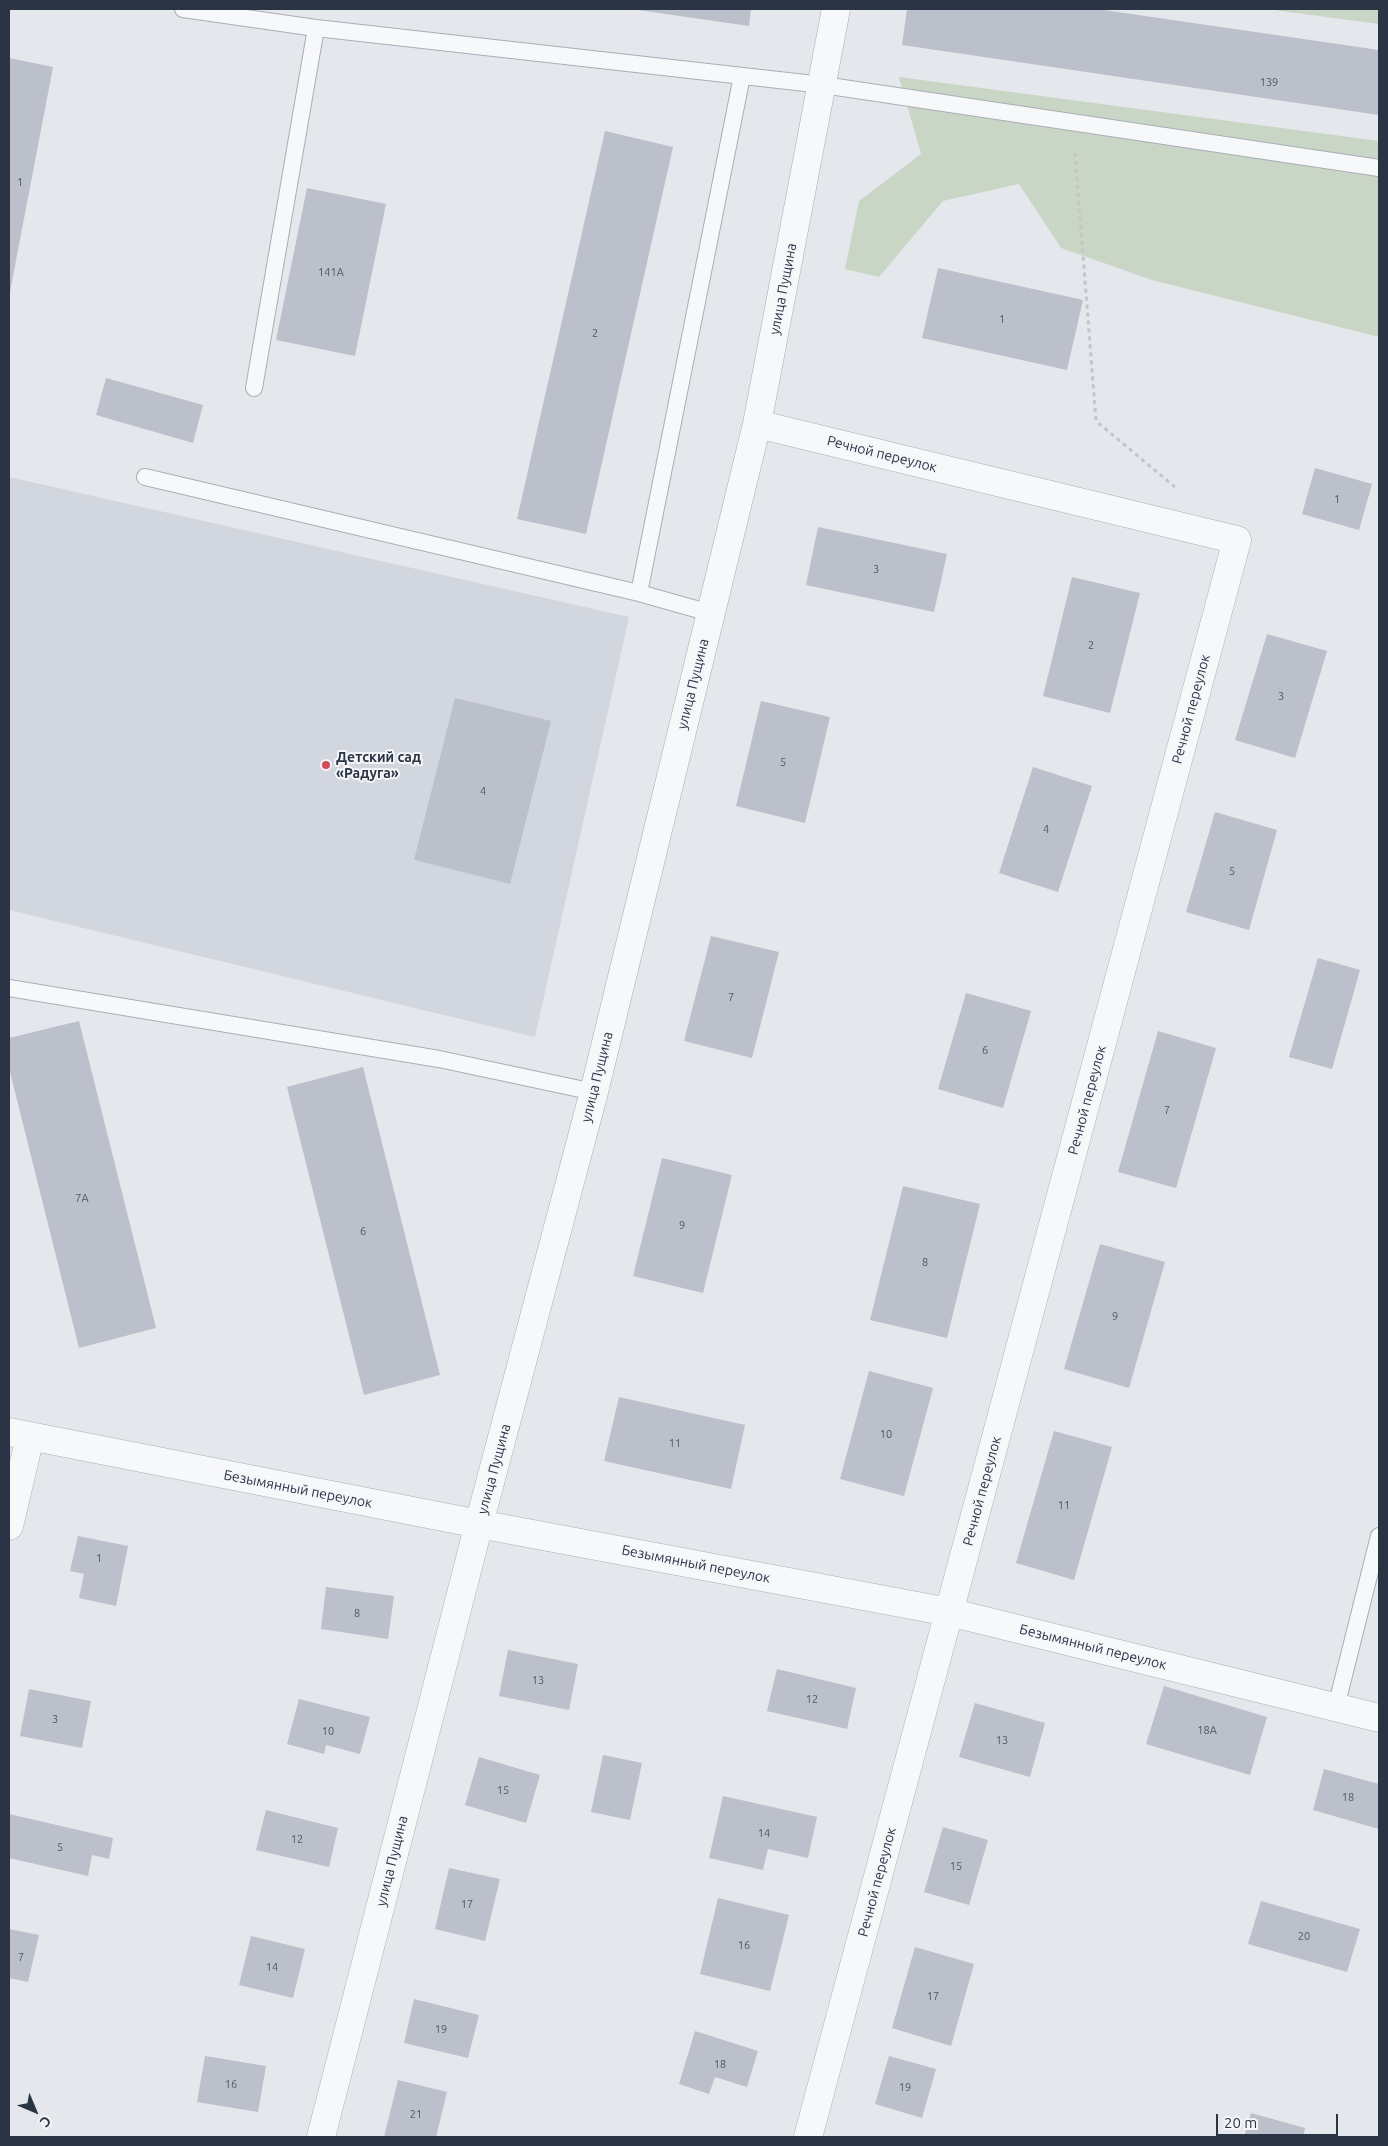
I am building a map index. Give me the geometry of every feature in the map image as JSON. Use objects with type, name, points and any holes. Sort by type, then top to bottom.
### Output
[{"type":"street","name":"улица Пущина","points":[[321,2137],[479,1524],[594,1092],[757,424],[836,9]]},
{"type":"street","name":"Речной переулок","points":[[757,424],[1237,540],[808,2137]]},
{"type":"street","name":"Безымянный переулок","points":[[19,1434],[479,1524],[949,1612],[1379,1718]]},
{"type":"street","points":[[9,1526],[19,1434]]},
{"type":"lane","points":[[183,9],[316,28],[823,85],[1379,168]]},
{"type":"lane","points":[[254,388],[316,28]]},
{"type":"lane","points":[[639,593],[742,76]]},
{"type":"lane","points":[[145,477],[639,593],[710,613]]},
{"type":"lane","points":[[9,988],[439,1059],[594,1092]]},
{"type":"lane","points":[[1336,1708],[1379,1536]]},
{"type":"path","points":[[1073,121],[1096,420],[1178,489]]},
{"type":"shaded area","name":"Детский сад «Радуга»","points":[[9,477],[629,617],[535,1037],[9,910]]},
{"type":"green space","points":[[1266,9],[1379,9],[1379,24]]},
{"type":"green space","points":[[899,77],[1379,141],[1379,337],[1152,280],[1061,248],[1019,184],[943,201],[879,277],[845,269],[859,201],[921,154]]},
{"type":"building","points":[[631,9],[751,9],[749,26]]},
{"type":"building","points":[[907,9],[1097,9],[1379,50],[1379,115],[902,45]]},
{"type":"building","points":[[9,58],[53,67],[10,292],[9,292]]},
{"type":"building","points":[[605,131],[673,147],[586,534],[517,519]]},
{"type":"building","points":[[307,188],[386,204],[355,356],[276,340]]},
{"type":"building","points":[[938,268],[1083,300],[1067,370],[922,338]]},
{"type":"building","points":[[106,378],[203,405],[193,443],[96,415]]},
{"type":"building","points":[[1315,468],[1372,484],[1359,530],[1302,514]]},
{"type":"building","points":[[818,527],[947,554],[934,612],[806,585]]},
{"type":"building","points":[[1072,577],[1140,593],[1110,713],[1043,696]]},
{"type":"building","points":[[1267,634],[1327,651],[1295,758],[1235,740]]},
{"type":"building","points":[[455,698],[551,721],[510,884],[414,860]]},
{"type":"building","points":[[761,701],[830,717],[805,823],[736,806]]},
{"type":"building","points":[[1033,767],[1092,786],[1058,892],[999,873]]},
{"type":"building","points":[[1215,812],[1277,830],[1249,930],[1186,912]]},
{"type":"building","points":[[711,936],[779,952],[752,1058],[684,1041]]},
{"type":"building","points":[[1318,958],[1360,970],[1332,1069],[1289,1057]]},
{"type":"building","points":[[966,993],[1031,1011],[1003,1108],[938,1089]]},
{"type":"building","points":[[79,1021],[156,1328],[79,1348],[9,1068],[9,1038]]},
{"type":"building","points":[[1158,1031],[1216,1048],[1176,1188],[1118,1172]]},
{"type":"building","points":[[363,1067],[440,1375],[364,1395],[287,1087]]},
{"type":"building","points":[[662,1158],[732,1175],[703,1293],[633,1276]]},
{"type":"building","points":[[903,1186],[980,1204],[947,1338],[870,1320]]},
{"type":"building","points":[[1100,1244],[1165,1262],[1129,1388],[1064,1369]]},
{"type":"building","points":[[869,1371],[933,1388],[904,1496],[840,1479]]},
{"type":"building","points":[[619,1397],[745,1425],[731,1489],[604,1461]]},
{"type":"building","points":[[1054,1431],[1112,1447],[1074,1580],[1016,1563]]},
{"type":"building","points":[[78,1536],[128,1546],[116,1606],[79,1598],[84,1574],[70,1571]]},
{"type":"building","points":[[326,1587],[394,1596],[388,1639],[321,1629]]},
{"type":"building","points":[[508,1650],[578,1664],[569,1710],[499,1696]]},
{"type":"building","points":[[777,1669],[856,1688],[847,1729],[767,1711]]},
{"type":"building","points":[[1164,1686],[1267,1717],[1250,1775],[1146,1744]]},
{"type":"building","points":[[29,1689],[91,1701],[82,1748],[20,1736]]},
{"type":"building","points":[[299,1699],[370,1717],[360,1754],[326,1745],[324,1754],[287,1744]]},
{"type":"building","points":[[975,1703],[1045,1723],[1030,1777],[959,1757]]},
{"type":"building","points":[[603,1755],[642,1763],[630,1820],[591,1812]]},
{"type":"building","points":[[479,1757],[540,1775],[526,1823],[465,1805]]},
{"type":"building","points":[[1324,1769],[1379,1784],[1379,1829],[1313,1810]]},
{"type":"building","points":[[723,1796],[817,1817],[808,1858],[768,1849],[763,1870],[709,1858]]},
{"type":"building","points":[[266,1810],[338,1828],[329,1867],[256,1850]]},
{"type":"building","points":[[9,1814],[113,1838],[109,1859],[92,1855],[88,1876],[9,1858]]},
{"type":"building","points":[[943,1827],[988,1840],[969,1905],[924,1892]]},
{"type":"building","points":[[449,1868],[500,1879],[485,1941],[435,1929]]},
{"type":"building","points":[[718,1898],[789,1915],[770,1991],[700,1974]]},
{"type":"building","points":[[1261,1901],[1360,1929],[1347,1972],[1248,1944]]},
{"type":"building","points":[[9,1929],[39,1935],[28,1982],[9,1978]]},
{"type":"building","points":[[251,1936],[305,1949],[293,1998],[239,1985]]},
{"type":"building","points":[[915,1947],[974,1964],[951,2046],[892,2028]]},
{"type":"building","points":[[414,1999],[479,2015],[468,2058],[404,2043]]},
{"type":"building","points":[[695,2031],[758,2051],[747,2087],[715,2077],[709,2094],[679,2084]]},
{"type":"building","points":[[205,2056],[266,2066],[258,2112],[197,2102]]},
{"type":"building","points":[[889,2056],[936,2069],[922,2118],[875,2104]]},
{"type":"building","points":[[398,2080],[447,2092],[436,2137],[384,2137]]},
{"type":"building","points":[[1251,2113],[1305,2128],[1303,2137],[1244,2137]]},
{"type":"place","name":"Детский сад «Радуга»","points":[[326,765]]}]
